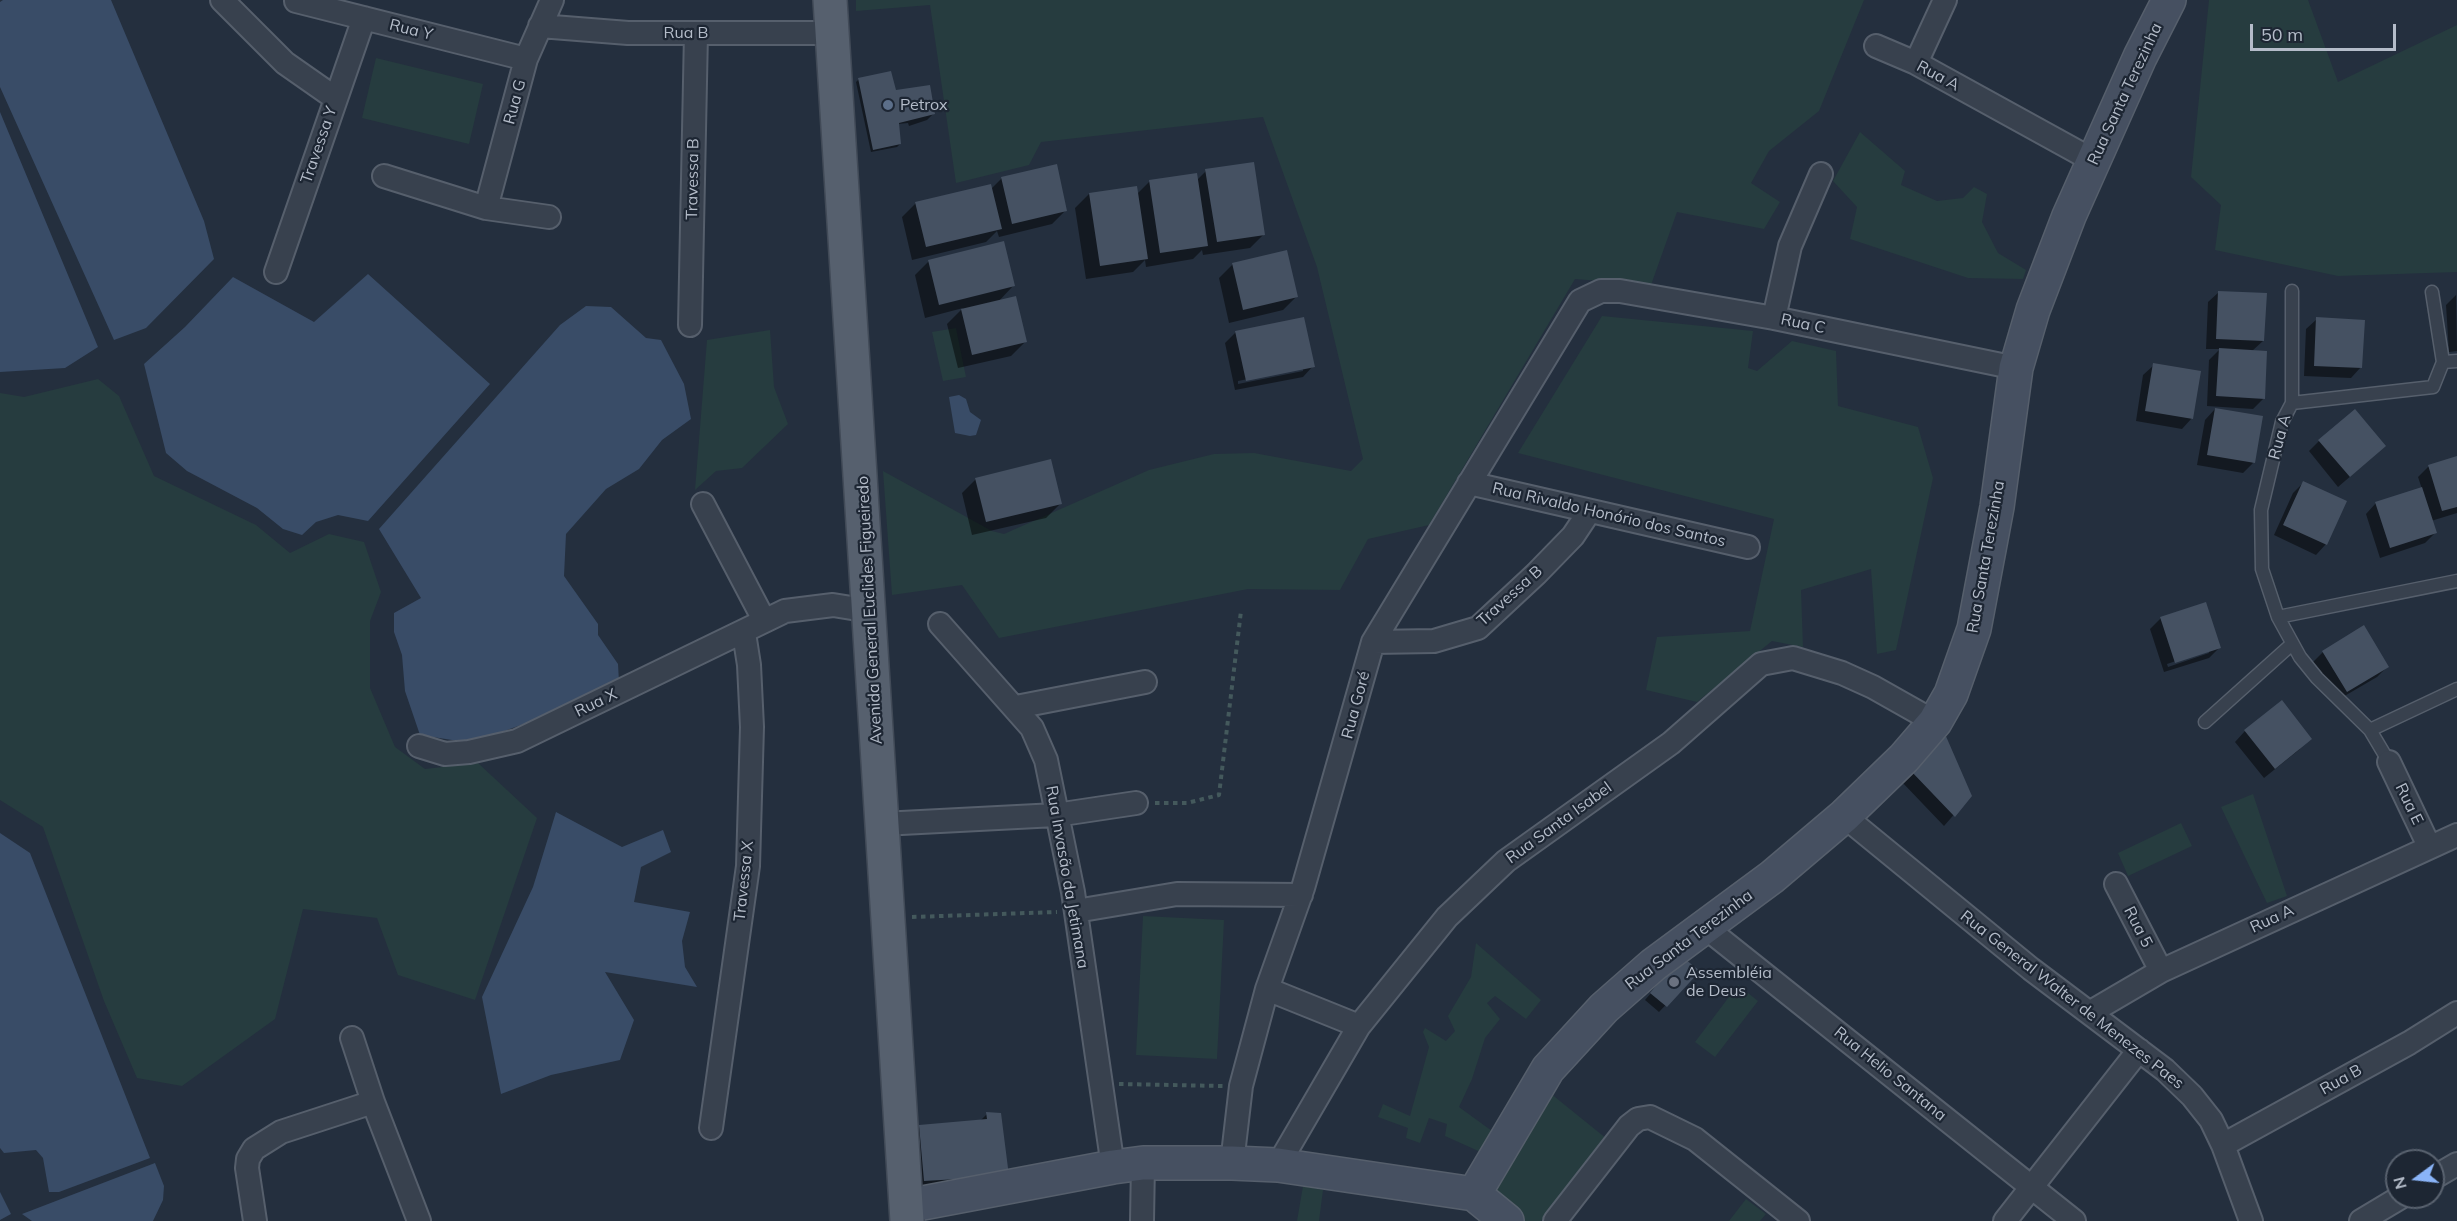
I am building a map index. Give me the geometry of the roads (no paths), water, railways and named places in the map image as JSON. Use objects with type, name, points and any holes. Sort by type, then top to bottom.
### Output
[{"type":"main road","name":"Avenida General Euclides Figueiredo","points":[[830,0],[907,1213]]},
{"type":"street","points":[[222,0],[278,57],[335,98]]},
{"type":"street","name":"Rua G","points":[[486,208],[526,59],[552,0]]},
{"type":"street","points":[[1916,63],[1945,0]]},
{"type":"street","name":"Rua Santa Terezinha","points":[[1474,1194],[1548,1069],[1631,982],[1772,877],[1844,816],[1904,758],[1935,722],[1951,694],[1974,629],[1995,518],[2016,368],[2047,272],[2094,161],[2169,0]]},
{"type":"street","name":"Rua Y","points":[[296,1],[333,5],[364,18],[526,59]]},
{"type":"street","name":"Travessa Y","points":[[276,272],[364,18]]},
{"type":"street","name":"Rua B","points":[[540,26],[599,32],[832,33]]},
{"type":"street","name":"Travessa B","points":[[690,325],[696,33]]},
{"type":"street","name":"Rua A","points":[[1876,46],[1916,63],[2094,161]]},
{"type":"street","points":[[1774,318],[1790,246],[1821,174]]},
{"type":"street","points":[[384,176],[486,208],[549,217]]},
{"type":"street","name":"Rua C","points":[[1589,295],[1601,291],[1620,291],[1774,318],[2016,368]]},
{"type":"street","name":"Rua Goré","points":[[1232,1163],[1241,1086],[1267,990],[1301,895],[1344,752],[1373,642],[1575,306],[1589,295]]},
{"type":"street","name":"Rua Rivaldo Honório dos Santos","points":[[1469,483],[1748,547]]},
{"type":"street","points":[[703,504],[764,620]]},
{"type":"street","name":"Travessa B","points":[[1373,642],[1450,639],[1478,627],[1536,574],[1573,536],[1589,512]]},
{"type":"street","name":"Rua X","points":[[419,746],[445,754],[469,752],[517,741],[744,633],[764,620],[785,611],[819,606],[870,611]]},
{"type":"street","name":"Rua Invasão da Jetimana","points":[[940,624],[1016,707],[1038,739],[1046,760],[1076,911],[1101,1083],[1128,1165],[1142,1221]]},
{"type":"street","name":"Travessa X","points":[[711,1128],[748,866],[751,715],[749,665],[744,633]]},
{"type":"street","name":"Rua Santa Isabel","points":[[1278,1165],[1359,1026],[1448,917],[1487,877],[1554,825],[1671,743],[1743,677],[1761,664],[1793,658],[1824,667],[1873,687],[1935,722]]},
{"type":"street","points":[[1016,707],[1145,682]]},
{"type":"street","name":"Rua E","points":[[2389,762],[2429,846]]},
{"type":"street","points":[[882,824],[1056,815],[1136,803]]},
{"type":"street","name":"Rua General Walter de Menezes Paes","points":[[1844,816],[2031,969],[2165,1070],[2202,1107],[2223,1144],[2251,1221]]},
{"type":"street","name":"Rua A","points":[[2091,1012],[2161,971],[2457,835]]},
{"type":"street","name":"Rua 5","points":[[2116,884],[2161,971]]},
{"type":"street","points":[[1076,911],[1177,894],[1301,895]]},
{"type":"street","name":"Rua Helio Santana","points":[[1705,927],[2074,1221]]},
{"type":"street","points":[[1267,990],[1359,1026]]},
{"type":"street","name":"Rua B","points":[[2223,1144],[2409,1042],[2457,1013]]},
{"type":"street","points":[[352,1038],[373,1102],[419,1221]]},
{"type":"street","points":[[2005,1221],[2139,1050]]},
{"type":"street","points":[[255,1221],[247,1168],[248,1160],[254,1149],[290,1129],[373,1102]]},
{"type":"street","points":[[1555,1221],[1629,1126],[1638,1119],[1650,1117],[1679,1129],[1695,1139],[1798,1221]]},
{"type":"street","points":[[907,1213],[1128,1165],[1232,1163],[1278,1165],[1474,1194],[1508,1221]]},
{"type":"street","points":[[2361,1221],[2385,1207]]},
{"type":"lane","points":[[2292,291],[2292,403]]},
{"type":"lane","points":[[2432,292],[2443,362],[2457,361]]},
{"type":"lane","name":"Rua A","points":[[2389,762],[2370,730],[2317,678],[2292,644],[2278,617],[2262,569],[2261,510],[2282,422],[2292,403],[2433,387],[2443,362]]},
{"type":"lane","points":[[2278,617],[2457,581]]},
{"type":"lane","points":[[2205,722],[2292,644]]},
{"type":"lane","points":[[2370,730],[2457,689]]},
{"type":"water","points":[[3,0],[111,0],[204,221],[214,259],[146,328],[114,340],[0,87],[0,2]]},
{"type":"water","points":[[0,112],[98,347],[65,368],[0,372]]},
{"type":"water","points":[[368,274],[490,384],[368,521],[338,515],[316,522],[302,535],[283,529],[257,508],[187,471],[166,453],[144,364],[185,327],[233,277],[314,322]]},
{"type":"water","points":[[586,306],[611,307],[646,338],[661,340],[684,384],[691,419],[662,440],[639,469],[606,489],[566,534],[564,576],[598,624],[598,635],[618,664],[619,682],[543,717],[471,743],[420,735],[405,691],[402,655],[394,632],[394,613],[421,598],[379,529],[560,325]]},
{"type":"water","points":[[959,395],[966,399],[970,412],[981,420],[976,435],[955,433],[949,397]]},
{"type":"water","points":[[556,812],[622,847],[663,830],[671,852],[641,867],[634,902],[690,912],[682,941],[685,967],[697,987],[605,972],[634,1020],[620,1060],[551,1075],[501,1094],[482,997],[533,887]]},
{"type":"water","points":[[0,833],[30,853],[150,1158],[59,1192],[49,1192],[43,1158],[36,1150],[4,1153],[0,1148]]},
{"type":"water","points":[[155,1163],[164,1186],[163,1200],[153,1221],[32,1221],[22,1214]]},
{"type":"water","points":[[0,1192],[11,1214],[0,1220]]},
{"type":"place","name":"Petrox","points":[[888,105]]},
{"type":"place","name":"Assembléia de Deus","points":[[1674,982]]}]
